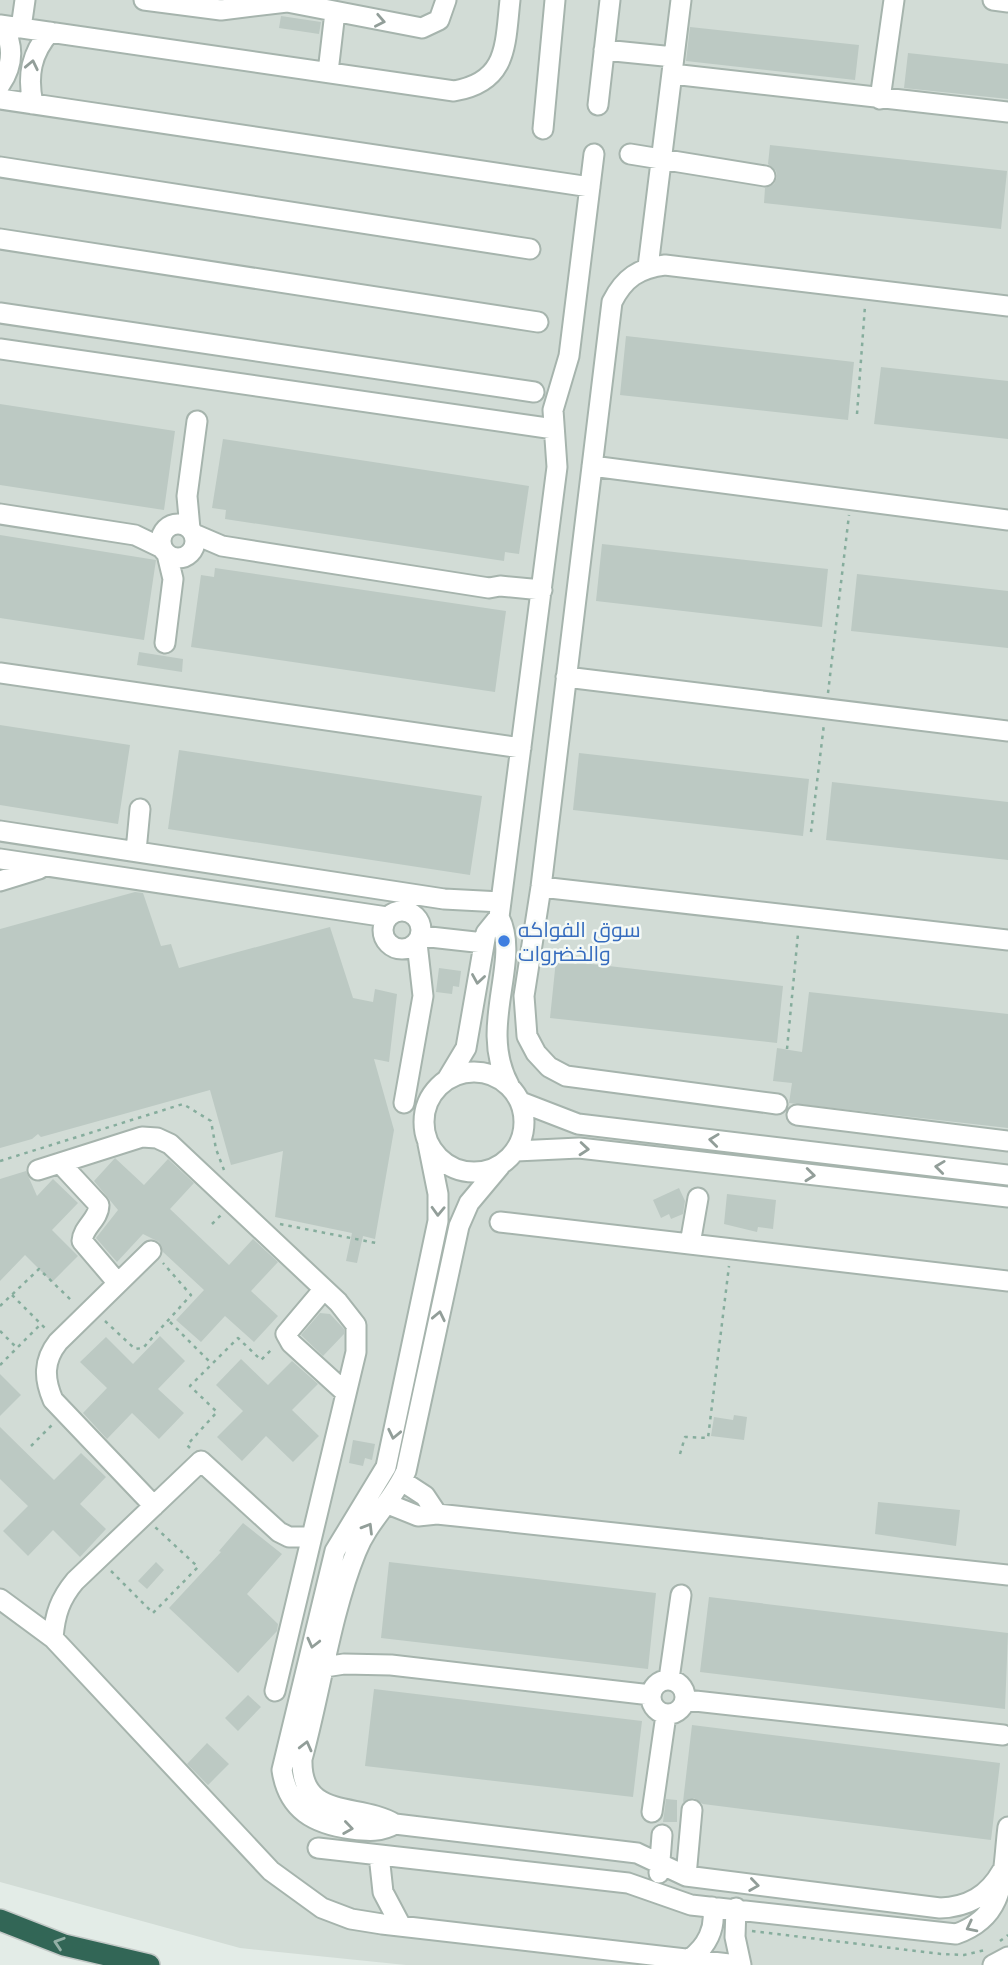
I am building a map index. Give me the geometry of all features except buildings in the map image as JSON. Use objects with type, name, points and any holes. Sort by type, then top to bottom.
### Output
[{"type":"highway","points":[[0,1920],[74,1948],[149,1965]]},
{"type":"lane","points":[[0,85],[10,67],[8,26],[25,0]]},
{"type":"lane","points":[[144,0],[221,10],[287,2],[422,28],[439,20],[446,0]]},
{"type":"lane","points":[[8,26],[454,91],[470,88],[485,80],[496,68],[504,53],[510,0]]},
{"type":"lane","points":[[542,129],[555,0]]},
{"type":"lane","points":[[598,105],[610,0]]},
{"type":"lane","points":[[648,267],[681,0]]},
{"type":"lane","points":[[880,99],[894,0]]},
{"type":"lane","points":[[993,0],[1008,2]]},
{"type":"lane","points":[[328,72],[335,12]]},
{"type":"lane","points":[[33,104],[30,69],[35,53],[50,32]]},
{"type":"lane","points":[[604,50],[673,66],[880,99],[1008,112]]},
{"type":"lane","points":[[0,99],[590,187]]},
{"type":"lane","points":[[594,154],[569,356],[555,399],[557,467],[500,910],[506,936],[496,1051],[509,1085],[521,1102],[525,1119],[523,1136],[516,1151],[469,1203],[459,1226],[411,1452],[402,1481],[357,1549],[302,1759],[305,1784],[321,1802],[332,1807],[375,1814],[395,1824],[637,1853],[686,1876],[940,1908],[955,1907],[977,1899],[995,1884],[1002,1871]]},
{"type":"lane","points":[[630,154],[765,176]]},
{"type":"lane","points":[[0,167],[530,249]]},
{"type":"lane","points":[[0,239],[538,322]]},
{"type":"lane","points":[[777,1104],[585,1081],[549,1067],[536,1053],[527,1036],[524,1017],[612,302],[626,280],[648,267],[665,265],[1008,306]]},
{"type":"lane","points":[[0,313],[534,391]]},
{"type":"lane","points":[[0,349],[554,429]]},
{"type":"lane","points":[[165,643],[197,421]]},
{"type":"lane","points":[[592,466],[1008,520]]},
{"type":"lane","points":[[0,514],[489,588],[498,594],[541,596]]},
{"type":"lane","points":[[0,673],[521,748]]},
{"type":"lane","points":[[566,677],[1008,731]]},
{"type":"lane","points":[[136,851],[140,809]]},
{"type":"lane","points":[[0,831],[444,899],[500,910]]},
{"type":"lane","points":[[0,859],[387,918],[400,910],[415,914],[422,928],[419,940],[423,996],[404,1102]]},
{"type":"lane","points":[[0,881],[44,867]]},
{"type":"lane","points":[[541,887],[1008,940]]},
{"type":"lane","points":[[395,1824],[381,1830],[366,1830],[339,1827],[306,1816],[293,1803],[285,1788],[282,1770],[335,1551],[352,1520],[377,1486],[392,1446],[438,1221],[438,1194],[423,1126],[425,1107],[434,1090],[448,1078],[466,1048],[485,933],[500,910]]},
{"type":"lane","points":[[387,918],[383,934],[393,947],[401,949],[419,940],[484,943]]},
{"type":"lane","points":[[448,1078],[464,1072],[480,1071],[496,1076],[509,1085]]},
{"type":"lane","points":[[521,1102],[578,1124],[1008,1175]]},
{"type":"lane","points":[[797,1115],[1008,1141]]},
{"type":"lane","points":[[38,1170],[142,1136],[157,1138],[170,1144],[348,1312],[356,1325],[358,1339],[275,1691]]},
{"type":"lane","points":[[428,1144],[441,1161],[459,1171],[481,1172],[500,1166]]},
{"type":"lane","points":[[516,1151],[579,1148],[1008,1197]]},
{"type":"lane","points":[[60,1163],[99,1205],[99,1211],[82,1235],[82,1241],[117,1282]]},
{"type":"lane","points":[[690,1244],[698,1198]]},
{"type":"lane","points":[[500,1222],[1008,1281]]},
{"type":"lane","points":[[149,1511],[52,1400],[46,1384],[46,1367],[51,1351],[58,1342],[150,1251]]},
{"type":"lane","points":[[324,1289],[286,1334],[291,1343],[346,1393]]},
{"type":"lane","points":[[53,1638],[54,1616],[62,1597],[201,1461],[279,1532],[289,1537],[311,1537]]},
{"type":"lane","points":[[402,1481],[425,1496],[437,1514]]},
{"type":"lane","points":[[388,1504],[418,1516],[437,1514],[1008,1575]]},
{"type":"lane","points":[[669,1679],[681,1595]]},
{"type":"lane","points":[[0,1599],[53,1638],[271,1871],[322,1908],[351,1919],[401,1926],[740,1965],[735,1937],[736,1909]]},
{"type":"lane","points":[[331,1643],[356,1657],[391,1664],[651,1695]]},
{"type":"lane","points":[[325,1667],[344,1664],[391,1664]]},
{"type":"lane","points":[[669,1679],[685,1690],[686,1700],[682,1708],[666,1715],[657,1711],[651,1695],[661,1681],[669,1679]]},
{"type":"lane","points":[[686,1700],[1003,1735]]},
{"type":"lane","points":[[652,1812],[666,1715]]},
{"type":"lane","points":[[686,1876],[692,1810]]},
{"type":"lane","points":[[395,1824],[386,1855],[383,1892],[401,1926]]},
{"type":"lane","points":[[318,1848],[628,1883],[674,1902],[956,1934],[982,1922],[991,1912],[1002,1886],[1008,1827]]},
{"type":"lane","points":[[657,1895],[662,1835]]},
{"type":"lane","points":[[690,1959],[702,1949],[710,1936],[712,1907]]},
{"type":"lane","points":[[993,1965],[1008,1957]]},
{"type":"path","points":[[858,414],[866,289]]},
{"type":"path","points":[[811,832],[851,500]]},
{"type":"path","points":[[787,1049],[800,916]]},
{"type":"path","points":[[680,1454],[685,1437],[708,1438],[731,1248]]},
{"type":"path","points":[[0,1306],[39,1269],[137,1350],[169,1321],[190,1298],[191,1292],[150,1251]]},
{"type":"path","points":[[12,1295],[58,1342]]},
{"type":"path","points":[[169,1321],[212,1364]]},
{"type":"path","points":[[0,1365],[41,1324]]},
{"type":"path","points":[[0,1331],[17,1348]]},
{"type":"path","points":[[201,1461],[187,1445],[217,1412],[190,1386],[238,1338],[261,1360],[286,1334]]},
{"type":"path","points":[[31,1446],[63,1413]]},
{"type":"path","points":[[99,1559],[153,1613],[198,1567],[149,1511]]},
{"type":"shaded area","name":"سوق الفواكه والخضروات","points":[[0,0],[1008,0],[1008,1965],[406,1965],[240,1948],[0,1882]]},
{"type":"place","name":"سوق الفواكه والخضروات","points":[[504,941]]}]
